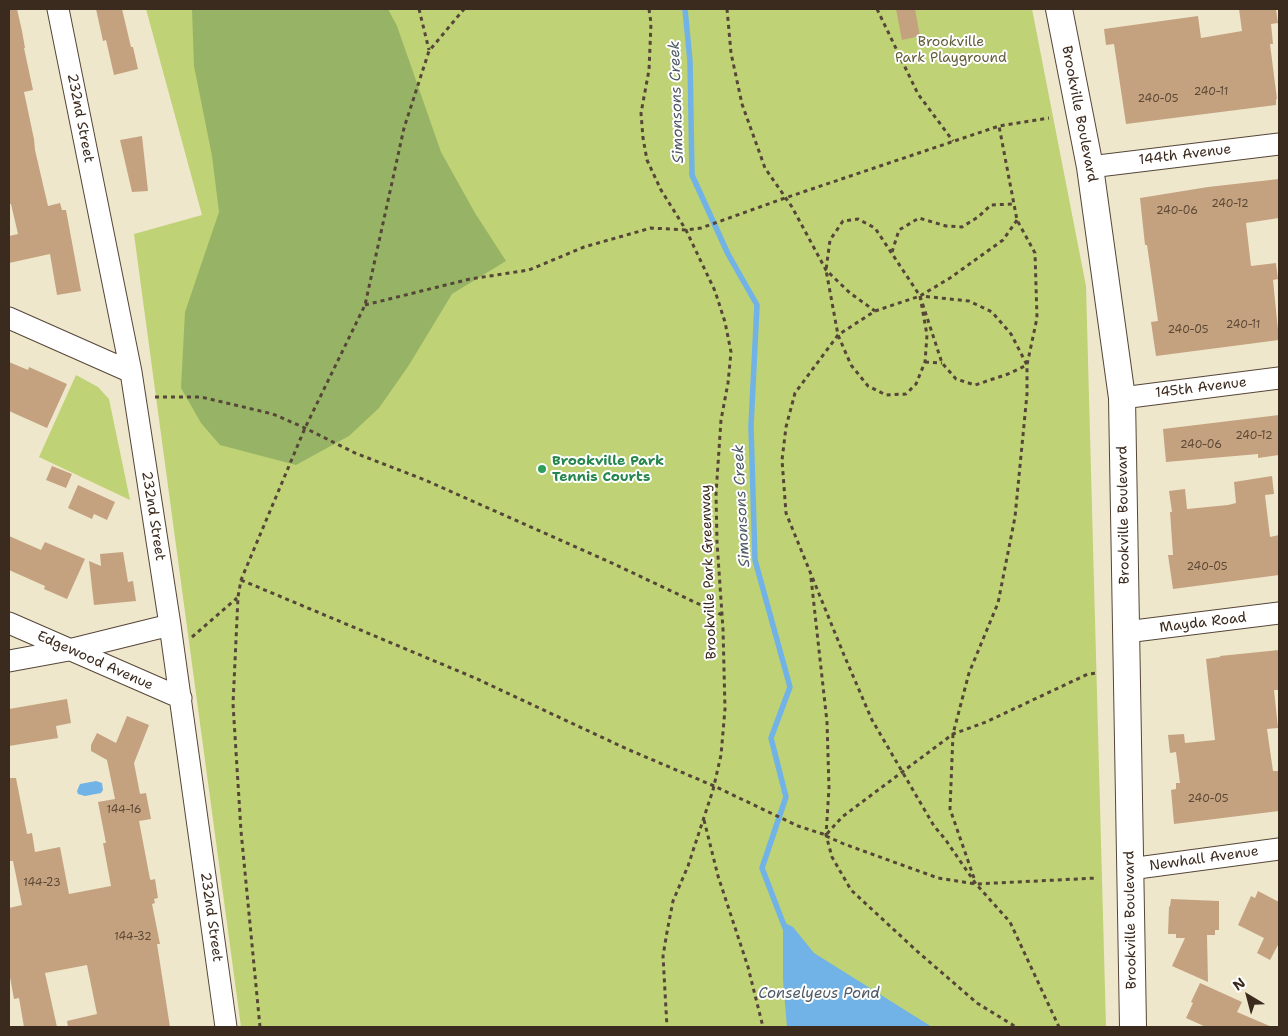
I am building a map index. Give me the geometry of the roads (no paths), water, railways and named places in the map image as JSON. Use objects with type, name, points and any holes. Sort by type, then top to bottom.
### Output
[{"type":"street","name":"232nd Street","points":[[58,9],[131,372],[181,698],[226,1027]]},
{"type":"street","name":"Brookville Boulevard","points":[[1059,9],[1090,167],[1122,398],[1133,1027]]},
{"type":"street","name":"144th Avenue","points":[[1090,167],[1279,144]]},
{"type":"street","points":[[9,318],[131,372]]},
{"type":"street","name":"145th Avenue","points":[[1122,398],[1279,378]]},
{"type":"street","name":"Mayda Road","points":[[1126,632],[1279,613]]},
{"type":"street","name":"Edgewood Avenue","points":[[9,623],[181,698]]},
{"type":"street","points":[[9,661],[69,650],[170,625]]},
{"type":"street","name":"Newhall Avenue","points":[[1130,869],[1276,851]]},
{"type":"water","points":[[96,781],[102,783],[103,790],[101,793],[85,796],[78,794],[77,791],[80,784]]},
{"type":"water","name":"Conselyeus Pond","points":[[783,922],[793,927],[814,953],[932,1027],[787,1027],[783,980]]},
{"type":"waterway","name":"Simonsons Creek","points":[[685,9],[690,61],[692,175],[728,254],[757,305],[751,426],[755,560],[790,687],[771,738],[786,797],[762,868],[785,928]]},
{"type":"place","name":"Brookville Park Tennis Courts","points":[[542,469]]},
{"type":"park label","name":"Brookville Park Playground","points":[[951,50]]}]
